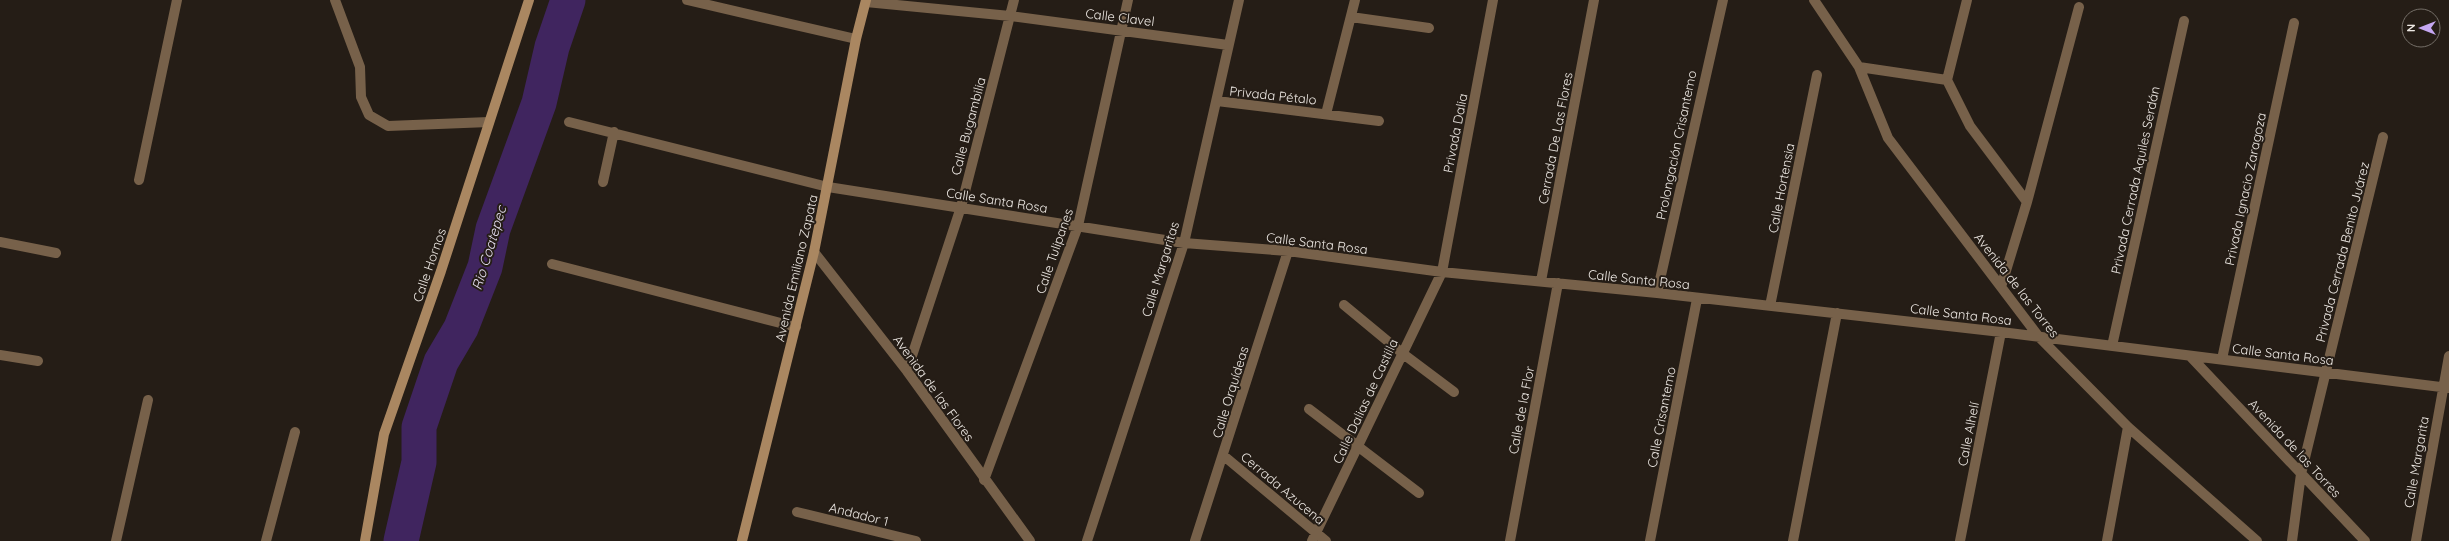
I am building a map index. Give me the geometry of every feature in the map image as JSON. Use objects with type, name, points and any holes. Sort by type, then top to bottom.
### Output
[{"type":"street","points":[[139,180],[177,0]]},
{"type":"street","points":[[335,0],[360,67],[361,97],[369,115],[388,126],[489,122]]},
{"type":"street","name":"Calle Hornos","points":[[365,541],[384,434],[529,0]]},
{"type":"street","points":[[687,0],[856,39]]},
{"type":"street","name":"Calle Bugambilia","points":[[907,371],[961,207],[1014,0]]},
{"type":"street","name":"Calle Tulipanes","points":[[984,480],[1078,226],[1128,0]]},
{"type":"street","name":"Calle Margaritas","points":[[1087,541],[1184,243],[1239,0]]},
{"type":"street","name":"Privada Pétalo","points":[[1326,114],[1355,0]]},
{"type":"street","name":"Privada Dalia","points":[[1442,272],[1493,0]]},
{"type":"street","name":"Cerrada De Las Flores","points":[[1541,282],[1594,0]]},
{"type":"street","name":"Avenida de las Torres","points":[[1814,0],[1859,67],[1888,138],[2039,337],[2128,426],[2257,541]]},
{"type":"street","points":[[1967,0],[1947,80],[1970,126],[2027,202]]},
{"type":"street","name":"Avenida Emiliano Zapata","points":[[742,541],[814,252],[856,39],[866,1]]},
{"type":"street","name":"Calle Clavel","points":[[866,1],[1010,16],[1228,45]]},
{"type":"street","name":"Prolongación Crisantemo","points":[[1657,293],[1722,2]]},
{"type":"street","points":[[2001,287],[2027,202],[2079,7]]},
{"type":"street","points":[[1351,17],[1429,28]]},
{"type":"street","name":"Privada Cerrada Aquiles Serdán","points":[[2112,346],[2184,21]]},
{"type":"street","name":"Privada Ignacio Zaragoza","points":[[2222,360],[2294,23]]},
{"type":"street","points":[[1859,67],[1947,80]]},
{"type":"street","name":"Calle Hortensia","points":[[1770,306],[1817,76]]},
{"type":"street","name":"Privada Pétalo","points":[[1217,101],[1379,122]]},
{"type":"street","name":"Calle Santa Rosa","points":[[569,122],[614,132],[828,187],[1184,243],[1288,251],[1442,272],[1657,293],[1837,313],[2446,388]]},
{"type":"street","points":[[603,182],[614,132]]},
{"type":"street","name":"Privada Cerrada Benito Juárez","points":[[2292,541],[2302,474],[2383,137]]},
{"type":"street","points":[[0,242],[56,253]]},
{"type":"street","name":"Calle Orquídeas","points":[[1195,541],[1224,456],[1288,251]]},
{"type":"street","name":"Avenida de las Flores","points":[[814,252],[907,371],[984,480],[1030,541]]},
{"type":"street","points":[[552,264],[796,328]]},
{"type":"street","name":"Calle Dalias de Castilla","points":[[1314,537],[1442,272]]},
{"type":"street","name":"Calle de la Flor","points":[[1510,541],[1558,283]]},
{"type":"street","name":"Calle Crisantemo","points":[[1650,541],[1697,298]]},
{"type":"street","points":[[1344,305],[1402,353],[1454,392]]},
{"type":"street","points":[[1793,541],[1837,313]]},
{"type":"street","name":"Calle Alhelí","points":[[1960,541],[2001,332]]},
{"type":"street","points":[[0,355],[38,361]]},
{"type":"street","name":"Avenida de las Torres","points":[[2190,356],[2365,541]]},
{"type":"street","name":"Calle Margarita","points":[[2416,541],[2446,388],[2449,356]]},
{"type":"street","points":[[116,541],[148,400]]},
{"type":"street","points":[[1309,410],[1419,493]]},
{"type":"street","points":[[2107,541],[2128,426]]},
{"type":"street","points":[[266,541],[295,432]]},
{"type":"street","name":"Cerrada Azucena","points":[[1224,456],[1314,537],[1326,541]]},
{"type":"street","name":"Andador 1","points":[[797,512],[916,541]]},
{"type":"waterway","name":"Rio Coatepec","points":[[401,541],[419,462],[419,427],[441,362],[461,328],[485,267],[493,229],[539,103],[552,47],[568,0]]}]
